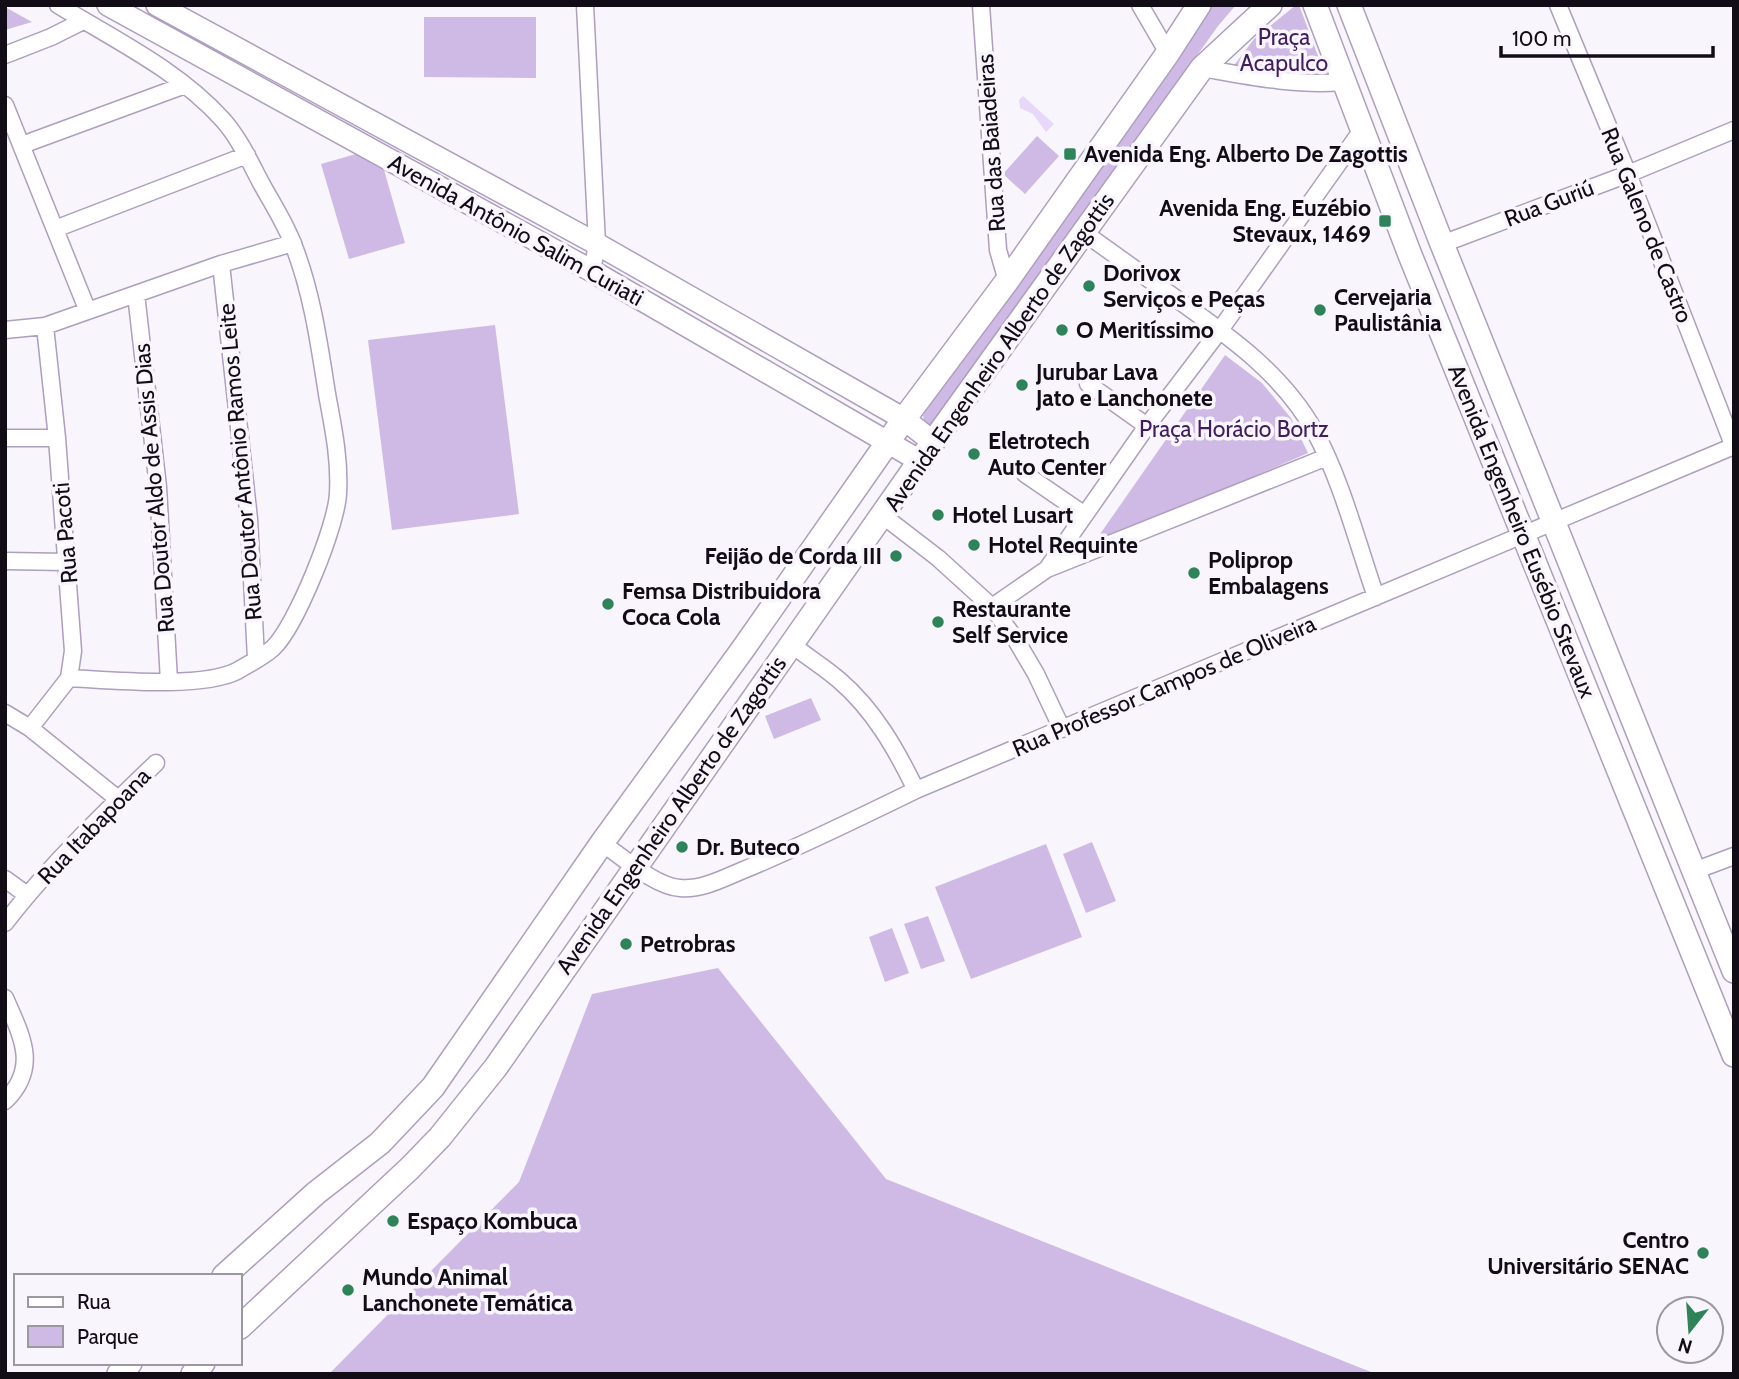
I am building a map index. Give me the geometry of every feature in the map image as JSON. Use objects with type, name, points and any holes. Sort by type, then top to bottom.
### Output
[{"type":"main road","name":"Avenida Engenheiro Alberto de Zagottis","points":[[226,1274],[316,1193],[380,1143],[433,1087],[602,843],[751,638],[888,441],[1007,281],[1199,5]]},
{"type":"main road","name":"Avenida Engenheiro Alberto de Zagottis","points":[[242,1325],[440,1137],[496,1067],[882,515],[1202,68],[1270,5]]},
{"type":"main road","name":"Avenida Engenheiro Eusébio Stevaux","points":[[1315,5],[1401,232],[1734,1055]]},
{"type":"main road","name":"Avenida Engenheiro Eusébio Stevaux","points":[[1349,5],[1441,244],[1734,971]]},
{"type":"main road","points":[[1401,232],[1425,245],[1441,244]]},
{"type":"main road","points":[[1562,631],[1585,633],[1594,637],[1608,654]]},
{"type":"street","points":[[30,728],[69,678],[169,681],[215,678],[235,672],[273,647],[288,628],[299,606],[333,521],[338,497],[339,465],[313,305],[293,243],[247,155],[223,121],[185,85],[131,48],[58,5]]},
{"type":"street","name":"Avenida Antônio Salim Curiati","points":[[108,5],[592,271],[888,441],[927,452]]},
{"type":"street","name":"Avenida Antônio Salim Curiati","points":[[157,5],[597,244],[904,419],[927,452]]},
{"type":"street","points":[[585,5],[597,244],[592,271]]},
{"type":"street","name":"Rua das Baiadeiras","points":[[981,5],[998,250],[1007,281]]},
{"type":"street","points":[[1140,5],[1168,52]]},
{"type":"street","name":"Rua Galeno de Castro","points":[[1558,5],[1628,174],[1734,447]]},
{"type":"street","points":[[5,55],[51,37],[83,20]]},
{"type":"street","points":[[1202,68],[1271,80],[1342,82]]},
{"type":"street","points":[[22,145],[185,85]]},
{"type":"street","points":[[5,105],[87,309]]},
{"type":"street","points":[[1047,569],[1147,426],[1220,330],[1362,130]]},
{"type":"street","name":"Rua Guriú","points":[[1441,244],[1628,174],[1734,130]]},
{"type":"street","points":[[55,229],[247,155]]},
{"type":"street","points":[[495,218],[507,195]]},
{"type":"street","points":[[1083,232],[1220,330],[1269,371],[1294,399],[1327,457],[1376,597]]},
{"type":"street","points":[[5,330],[45,326],[221,264],[293,243]]},
{"type":"street","name":"Rua Doutor Antônio Ramos Leite","points":[[221,264],[249,519],[256,659]]},
{"type":"street","points":[[654,307],[665,283]]},
{"type":"street","name":"Rua Doutor Aldo de Assis Dias","points":[[136,294],[158,486],[169,681]]},
{"type":"street","name":"Rua Pacoti","points":[[45,326],[67,562],[73,651],[69,678]]},
{"type":"street","points":[[1087,384],[1147,426]]},
{"type":"street","points":[[834,410],[847,408],[853,396],[852,390]]},
{"type":"street","points":[[5,438],[57,439]]},
{"type":"street","name":"Rua Professor Campos de Oliveira","points":[[602,843],[662,883],[677,888],[695,888],[784,853],[916,790],[1734,447]]},
{"type":"street","points":[[992,607],[1047,569],[1327,457]]},
{"type":"street","points":[[1025,474],[1085,514]]},
{"type":"street","points":[[882,515],[937,558],[992,607],[1029,663],[1062,729]]},
{"type":"street","points":[[5,561],[67,562]]},
{"type":"street","points":[[791,645],[839,680],[878,722],[899,755],[916,790]]},
{"type":"street","points":[[5,713],[30,728],[118,799]]},
{"type":"street","name":"Rua Itabapoana","points":[[5,923],[27,895],[156,763]]},
{"type":"street","points":[[1694,872],[1734,856]]},
{"type":"street","points":[[5,879],[27,895]]},
{"type":"street","points":[[5,998],[21,1034],[26,1058],[19,1085],[5,1101]]},
{"type":"green space","points":[[1211,5],[1236,5],[1218,26],[934,425],[928,426],[923,415]]},
{"type":"green space","name":"Praça Acapulco","points":[[1299,5],[1327,80],[1232,68],[1254,39]]},
{"type":"green space","points":[[5,7],[32,22],[5,30]]},
{"type":"green space","points":[[424,17],[536,17],[536,78],[424,77]]},
{"type":"green space","points":[[1037,136],[1059,156],[1025,194],[1003,174]]},
{"type":"green space","points":[[356,154],[384,170],[405,243],[349,259],[321,164]]},
{"type":"green space","points":[[495,325],[519,514],[392,530],[368,340]]},
{"type":"green space","name":"Praça Horácio Bortz","points":[[1225,355],[1262,383],[1291,418],[1308,453],[1091,547]]},
{"type":"green space","points":[[811,698],[821,720],[774,739],[765,716]]},
{"type":"green space","points":[[1092,842],[1116,901],[1086,913],[1063,854]]},
{"type":"green space","points":[[1046,844],[1082,937],[971,979],[935,887]]},
{"type":"green space","points":[[928,916],[945,961],[921,969],[904,924]]},
{"type":"green space","points":[[892,928],[909,973],[885,982],[869,937]]},
{"type":"green space","points":[[718,968],[886,1179],[1376,1374],[329,1374],[519,1182],[592,994]]},
{"type":"shaded area","points":[[1023,96],[1054,124],[1046,132],[1033,114],[1020,108],[1019,100]]},
{"type":"place","name":"Avenida Eng. Alberto De Zagottis","points":[[1070,154]]},
{"type":"place","name":"Avenida Eng. Euzébio Stevaux, 1469","points":[[1385,221]]},
{"type":"place","name":"Dorivox Serviços e Peças","points":[[1089,286]]},
{"type":"place","name":"Cervejaria Paulistânia","points":[[1320,310]]},
{"type":"place","name":"O Meritíssimo","points":[[1062,330]]},
{"type":"place","name":"Jurubar Lava Jato e Lanchonete","points":[[1022,385]]},
{"type":"place","name":"Eletrotech Auto Center","points":[[974,454]]},
{"type":"place","name":"Hotel Lusart","points":[[938,515]]},
{"type":"place","name":"Hotel Requinte","points":[[974,545]]},
{"type":"place","name":"Feijão de Corda III","points":[[896,556]]},
{"type":"place","name":"Poliprop Embalagens","points":[[1194,573]]},
{"type":"place","name":"Femsa Distribuidora Coca Cola","points":[[608,604]]},
{"type":"place","name":"Restaurante Self Service","points":[[938,622]]},
{"type":"place","name":"Dr. Buteco","points":[[682,847]]},
{"type":"place","name":"Petrobras","points":[[626,944]]},
{"type":"place","name":"Espaço Kombuca","points":[[393,1221]]},
{"type":"place","name":"Centro Universitário SENAC","points":[[1703,1253]]},
{"type":"place","name":"Mundo Animal Lanchonete Temática","points":[[348,1290]]}]
